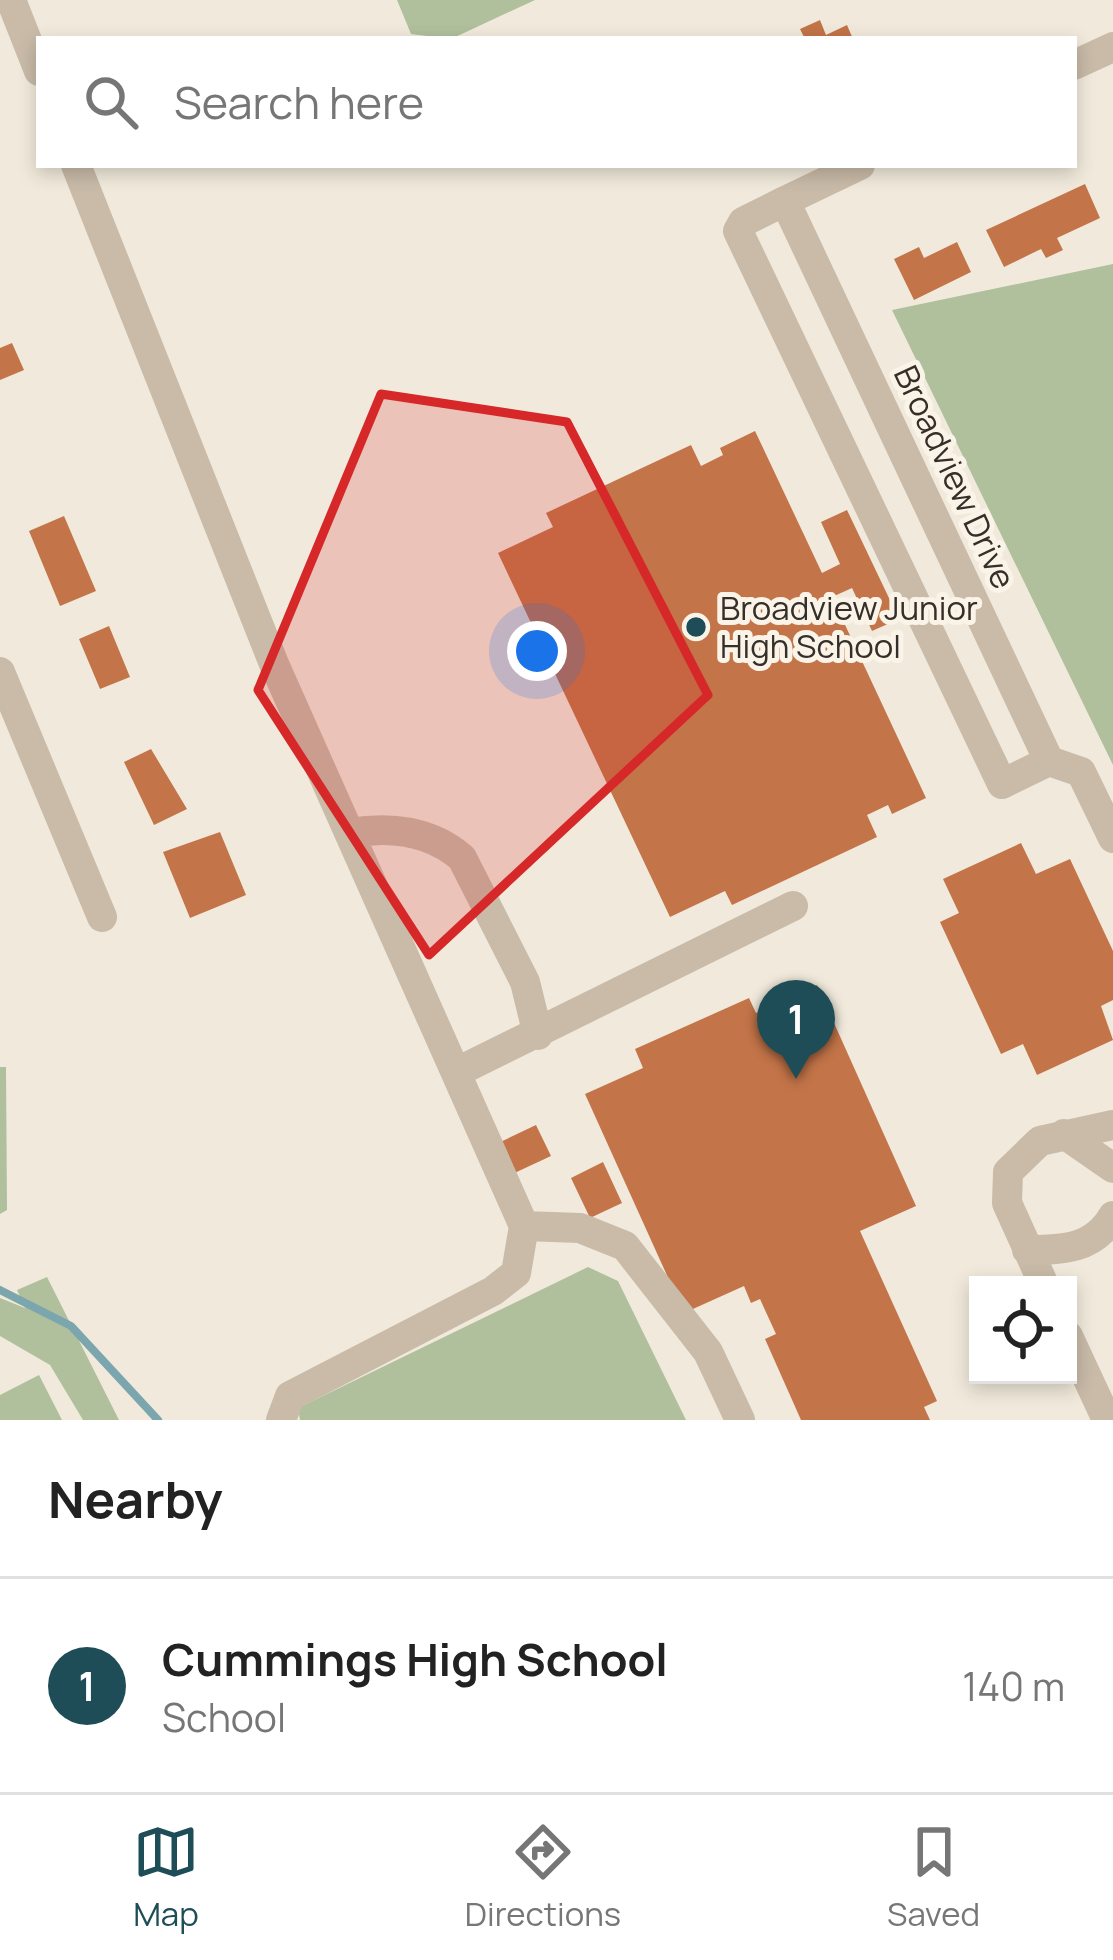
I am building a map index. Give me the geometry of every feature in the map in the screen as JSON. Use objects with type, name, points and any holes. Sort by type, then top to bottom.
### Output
[{"type":"street","points":[[11,0],[36,63]]},
{"type":"street","points":[[1077,64],[1113,47]]},
{"type":"street","points":[[77,168],[274,664],[524,1226],[516,1273],[493,1291],[290,1396],[281,1420]]},
{"type":"street","points":[[854,168],[743,222],[738,231],[1002,784],[1049,761]]},
{"type":"street","name":"Broadview Drive","points":[[785,201],[1049,761],[1081,772],[1113,838]]},
{"type":"street","points":[[0,672],[102,917]]},
{"type":"street","points":[[350,833],[385,827],[445,843],[462,858],[525,982],[538,1035]]},
{"type":"street","points":[[458,1071],[793,906]]},
{"type":"street","points":[[1040,1276],[1007,1203],[1008,1172],[1040,1141],[1113,1125]]},
{"type":"street","points":[[1064,1134],[1113,1168]]},
{"type":"street","points":[[1028,1250],[1081,1246],[1105,1230],[1113,1216]]},
{"type":"street","points":[[524,1226],[580,1228],[625,1246],[707,1352],[740,1420]]},
{"type":"street","points":[[1077,1355],[1107,1420]]},
{"type":"highlighted area","points":[[381,394],[567,422],[708,695],[429,955],[258,690]]},
{"type":"green space","points":[[397,0],[535,0],[457,36],[411,34]]},
{"type":"green space","points":[[1113,264],[1113,765],[892,310]]},
{"type":"green space","points":[[0,1067],[6,1067],[7,1210],[0,1214]]},
{"type":"green space","points":[[588,1267],[618,1281],[686,1420],[300,1420],[298,1408]]},
{"type":"green space","points":[[47,1277],[119,1420],[83,1420],[50,1365],[0,1336],[0,1298],[25,1308],[17,1290]]},
{"type":"green space","points":[[39,1375],[62,1420],[0,1420],[0,1395]]},
{"type":"building","points":[[820,20],[826,35],[847,25],[852,36],[804,36],[800,29]]},
{"type":"building","points":[[1085,184],[1100,218],[1057,238],[1063,250],[1046,258],[1041,249],[1004,267],[986,230]]},
{"type":"building","points":[[957,242],[971,272],[914,300],[894,259],[919,247],[924,258]]},
{"type":"building","points":[[12,343],[24,370],[0,380],[0,348]]},
{"type":"building","points":[[755,431],[822,573],[840,564],[821,522],[847,510],[899,619],[872,631],[852,588],[832,597],[926,798],[892,814],[888,805],[867,815],[877,837],[732,905],[725,891],[670,917],[498,553],[553,527],[546,513],[691,445],[701,466],[723,455],[720,448]]},
{"type":"building","points":[[64,516],[96,591],[60,606],[29,531]]},
{"type":"building","points":[[109,626],[130,677],[100,689],[79,639]]},
{"type":"building","points":[[151,749],[187,809],[154,825],[124,762]]},
{"type":"building","points":[[220,832],[246,895],[190,918],[163,852]]},
{"type":"building","points":[[1021,843],[1036,874],[1070,859],[1113,951],[1113,1000],[1101,1006],[1113,1040],[1037,1075],[1023,1044],[1001,1054],[940,922],[959,913],[943,879]]},
{"type":"building","points":[[817,985],[916,1206],[860,1231],[937,1401],[924,1407],[930,1420],[801,1420],[765,1339],[776,1334],[760,1299],[751,1303],[744,1286],[684,1313],[585,1094],[643,1068],[635,1049],[749,998],[756,1013]]},
{"type":"building","points":[[536,1125],[551,1156],[508,1176],[494,1145]]},
{"type":"building","points":[[603,1162],[622,1203],[590,1218],[571,1178]]},
{"type":"waterway","points":[[0,1290],[71,1326],[158,1420]]},
{"type":"place","name":"Broadview Junior High School","points":[[696,627]]},
{"type":"place","name":"Cummings High School","points":[[796,1079]]}]
